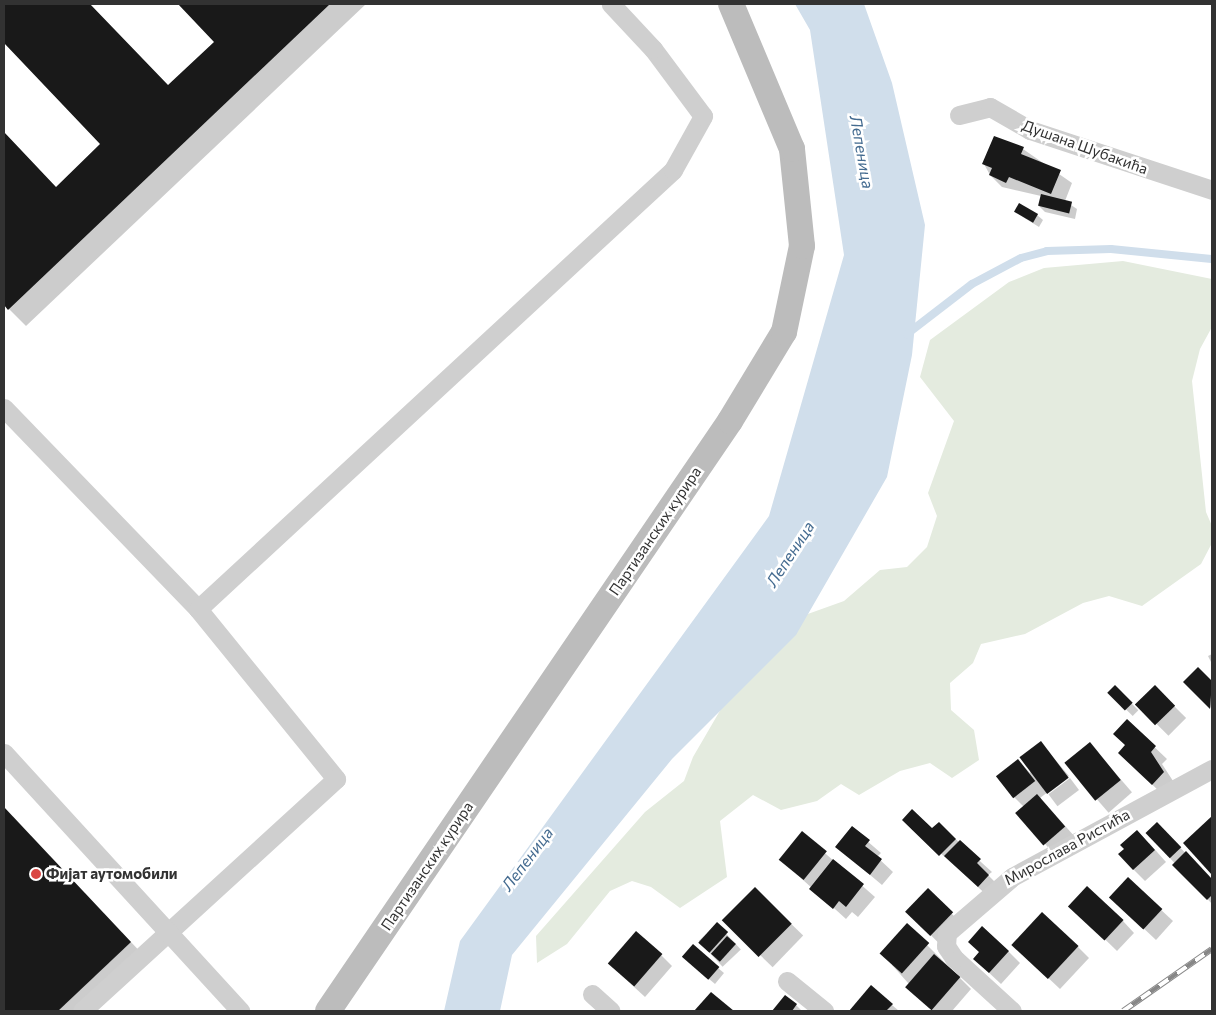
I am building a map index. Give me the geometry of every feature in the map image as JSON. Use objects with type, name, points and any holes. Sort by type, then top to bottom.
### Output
[{"type":"street","points":[[198,609],[673,170],[703,116],[653,49],[611,4]]},
{"type":"street","name":"Партизанских курира","points":[[328,1011],[724,429],[784,332],[802,246],[792,149],[731,4]]},
{"type":"street","name":"Душана Шубакића","points":[[959,115],[990,107],[1030,130],[1212,190]]},
{"type":"street","points":[[4,408],[198,609],[336,779],[166,932],[82,1011]]},
{"type":"street","points":[[4,753],[240,1011]]},
{"type":"street","name":"Мирослава Ристића","points":[[1012,1011],[954,958],[946,946],[947,933],[1012,877],[1212,769]]},
{"type":"street","points":[[787,981],[824,1011]]},
{"type":"street","points":[[592,994],[611,1011]]},
{"type":"shaded area","points":[[1123,261],[1212,279],[1212,327],[1200,349],[1192,381],[1206,512],[1212,526],[1212,543],[1201,564],[1142,606],[1109,596],[1083,603],[1025,634],[981,644],[973,663],[950,683],[951,710],[974,730],[979,760],[952,778],[930,763],[900,771],[859,795],[841,784],[817,801],[781,810],[753,795],[720,821],[727,877],[680,908],[651,887],[632,881],[610,891],[567,944],[537,963],[536,936],[645,812],[684,781],[693,757],[739,678],[805,615],[844,601],[880,570],[907,567],[927,547],[937,516],[928,493],[954,421],[920,377],[930,340],[1009,282],[1044,268]]},
{"type":"water","name":"Лепеница","points":[[795,4],[864,4],[892,83],[925,225],[912,355],[887,477],[796,635],[672,759],[512,955],[500,1011],[444,1011],[460,941],[769,516],[844,255],[810,30]]},
{"type":"building","points":[[4,4],[90,4],[168,85],[214,42],[178,4],[330,4],[8,310],[4,305],[4,132],[56,187],[100,144],[4,43]]},
{"type":"building","points":[[994,136],[1024,147],[1021,154],[1061,170],[1051,194],[1009,177],[1006,183],[989,175],[992,168],[982,164]]},
{"type":"building","points":[[1041,194],[1072,202],[1069,213],[1038,206]]},
{"type":"building","points":[[1019,203],[1038,214],[1033,223],[1014,212]]},
{"type":"building","points":[[1198,667],[1212,681],[1210,709],[1183,682]]},
{"type":"building","points":[[1115,685],[1133,703],[1125,710],[1107,693]]},
{"type":"building","points":[[1155,685],[1175,706],[1155,725],[1135,704]]},
{"type":"building","points":[[1127,719],[1156,746],[1151,752],[1164,772],[1152,785],[1118,753],[1125,745],[1113,734]]},
{"type":"building","points":[[1041,741],[1069,778],[1047,794],[1019,757]]},
{"type":"building","points":[[1090,742],[1121,780],[1095,801],[1064,763]]},
{"type":"building","points":[[1018,759],[1035,781],[1013,798],[996,776]]},
{"type":"building","points":[[1037,794],[1065,826],[1043,845],[1015,813]]},
{"type":"building","name":"Фијат аутомобили","points":[[4,807],[131,942],[58,1011],[4,1011]]},
{"type":"building","points":[[912,809],[932,828],[939,822],[956,839],[939,856],[902,820]]},
{"type":"building","points":[[1212,816],[1212,875],[1183,843]]},
{"type":"building","points":[[1157,822],[1181,847],[1170,858],[1145,833]]},
{"type":"building","points":[[852,826],[870,840],[865,846],[882,859],[870,875],[835,847]]},
{"type":"building","points":[[1137,830],[1155,850],[1133,870],[1118,854],[1124,849],[1120,845]]},
{"type":"building","points":[[802,831],[827,851],[804,880],[779,860]]},
{"type":"building","points":[[960,840],[981,859],[977,863],[989,875],[978,887],[944,856]]},
{"type":"building","points":[[1186,851],[1212,879],[1212,895],[1207,900],[1172,865]]},
{"type":"building","points":[[833,859],[864,884],[846,907],[839,901],[833,909],[809,889]]},
{"type":"building","points":[[1128,877],[1162,909],[1143,930],[1109,897]]},
{"type":"building","points":[[1087,886],[1124,920],[1104,941],[1068,906]]},
{"type":"building","points":[[755,887],[792,924],[759,957],[722,920]]},
{"type":"building","points":[[928,888],[953,912],[930,936],[905,912]]},
{"type":"building","points":[[1042,912],[1079,946],[1048,979],[1011,945]]},
{"type":"building","points":[[717,922],[728,932],[709,953],[698,943]]},
{"type":"building","points":[[907,923],[929,943],[902,974],[880,953]]},
{"type":"building","points":[[982,926],[1009,951],[989,973],[973,959],[979,952],[968,942]]},
{"type":"building","points":[[636,931],[662,954],[634,986],[608,963]]},
{"type":"building","points":[[727,936],[736,944],[720,962],[711,954]]},
{"type":"building","points":[[693,944],[719,967],[708,980],[682,957]]},
{"type":"building","points":[[934,954],[960,977],[932,1010],[905,987]]},
{"type":"building","points":[[871,985],[893,1004],[886,1011],[849,1011]]},
{"type":"building","points":[[711,992],[734,1011],[694,1011]]},
{"type":"building","points":[[785,995],[797,1004],[792,1011],[772,1011]]},
{"type":"waterway","points":[[907,334],[972,284],[1021,258],[1047,251],[1111,249],[1212,259]]},
{"type":"railway","points":[[1123,1011],[1212,949]]},
{"type":"place","name":"Фијат аутомобили","points":[[36,874]]}]
